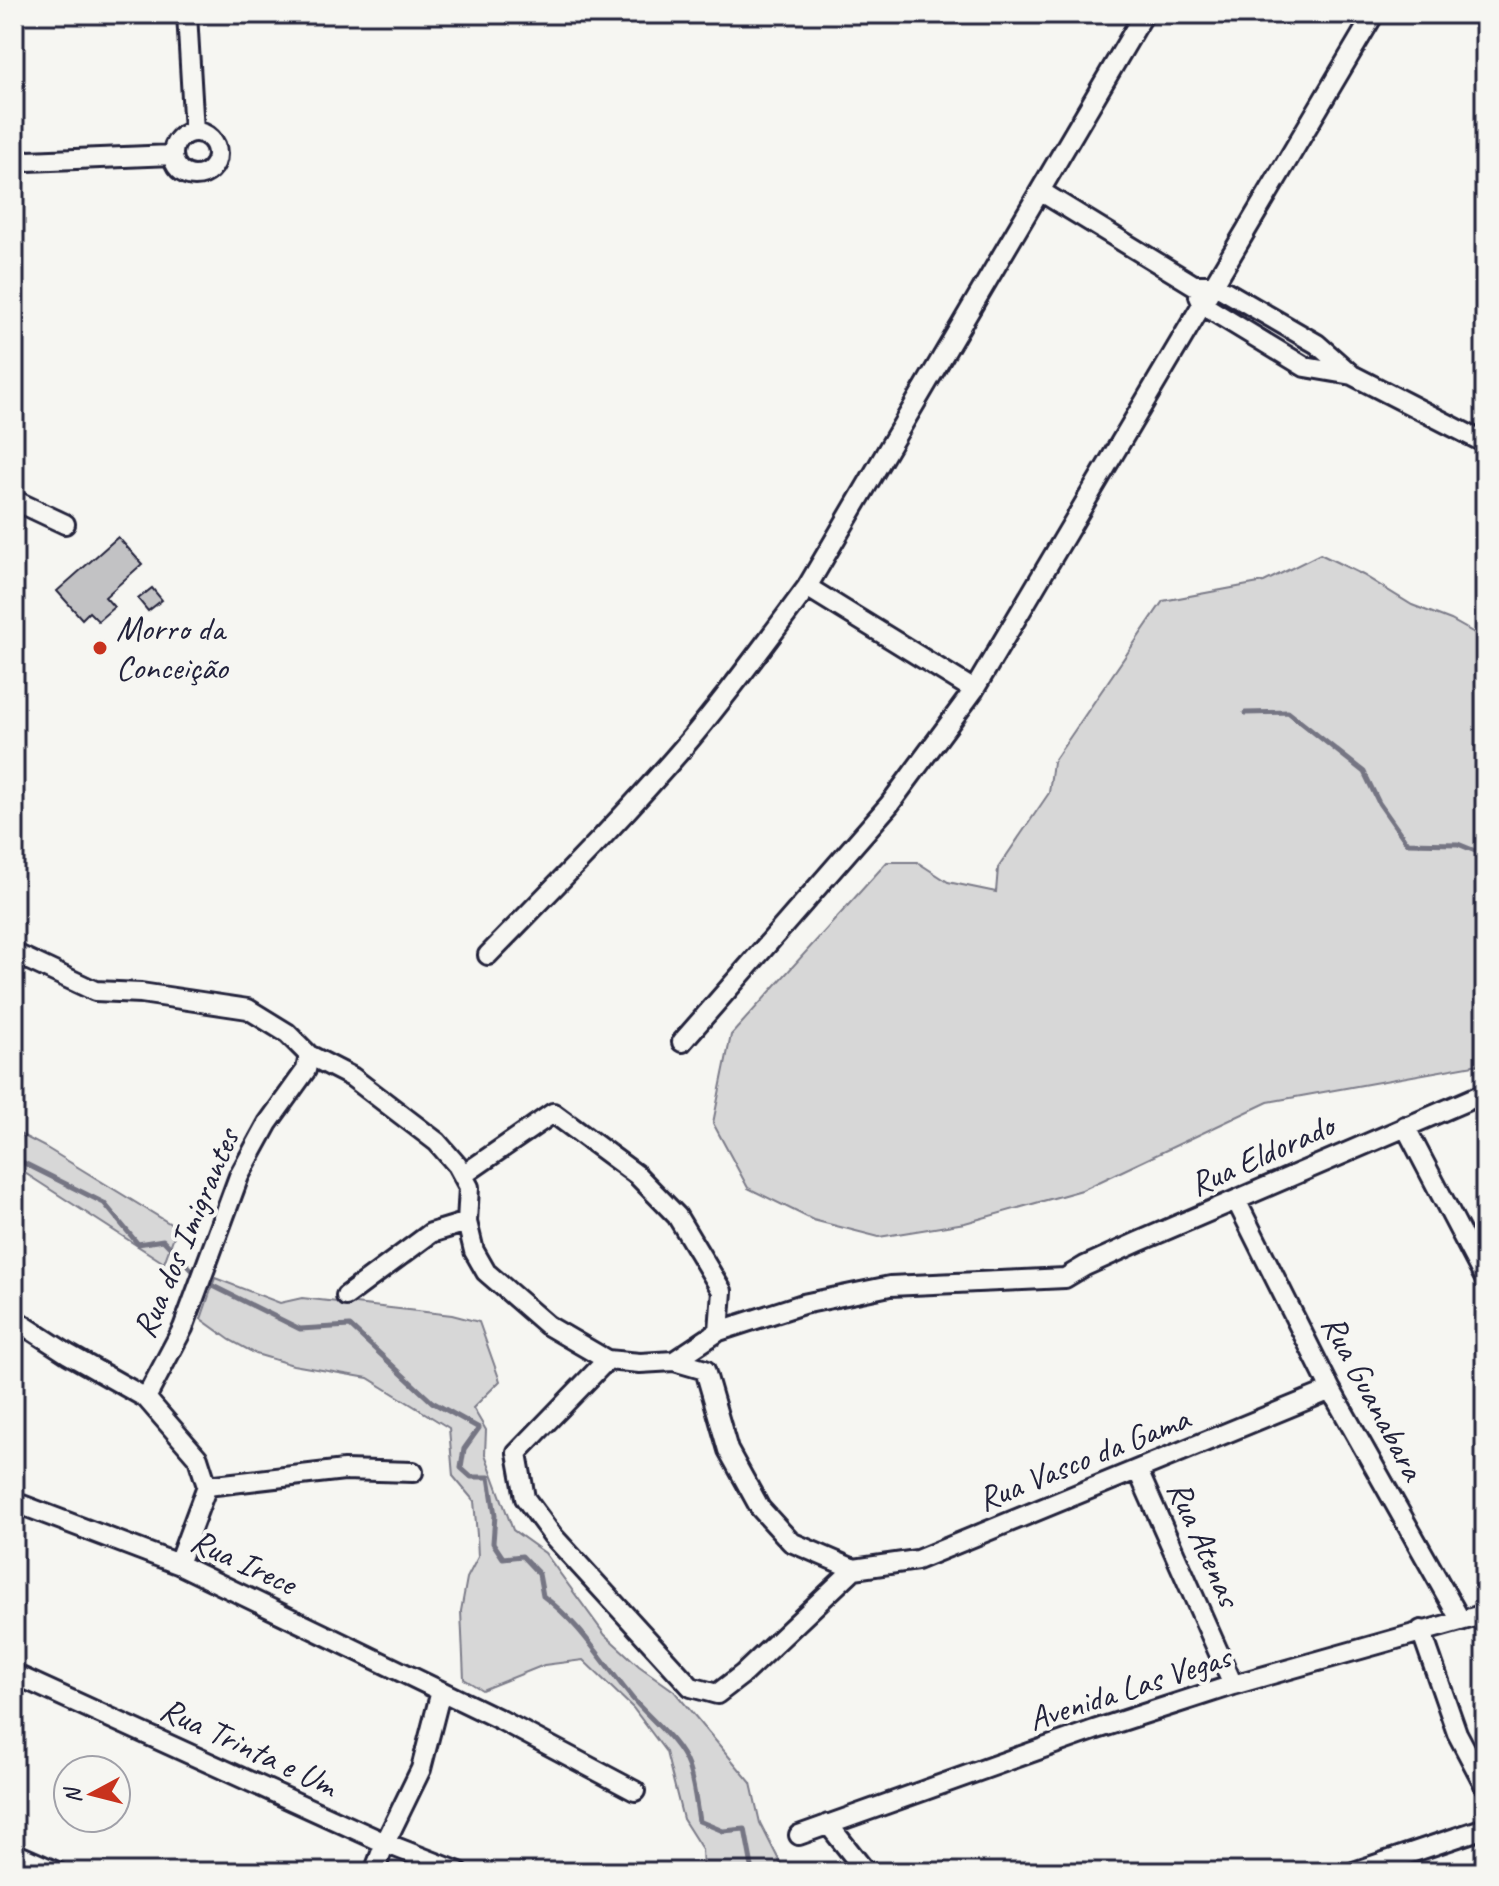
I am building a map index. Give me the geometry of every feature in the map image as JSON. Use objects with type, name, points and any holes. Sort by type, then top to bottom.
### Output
[{"type":"street","points":[[187,14],[194,132]]},
{"type":"street","points":[[488,955],[613,827],[688,742],[807,587],[1144,14]]},
{"type":"street","points":[[682,1042],[889,805],[974,690],[1374,14]]},
{"type":"street","points":[[194,132],[206,134],[213,140],[217,157],[207,173],[189,176],[175,164],[172,155],[179,137],[194,132]]},
{"type":"street","points":[[19,163],[172,155]]},
{"type":"street","points":[[1040,191],[1194,285],[1215,285],[1317,344],[1352,375],[1485,443]]},
{"type":"street","points":[[1194,285],[1203,305],[1305,367],[1352,375]]},
{"type":"street","points":[[14,500],[65,524]]},
{"type":"street","points":[[807,587],[974,690]]},
{"type":"street","points":[[14,953],[95,991],[141,993],[248,1009],[287,1033],[309,1055],[352,1077],[437,1142],[469,1187],[467,1222],[474,1251],[486,1272],[547,1325],[607,1360],[640,1363],[674,1361],[705,1370],[728,1450],[760,1508],[791,1542],[854,1569],[743,1674],[717,1694],[691,1687],[553,1536],[525,1498],[517,1453],[607,1360]]},
{"type":"street","name":"Rua dos Imigrantes","points":[[146,1398],[183,1328],[239,1176],[268,1123],[306,1070],[309,1055]]},
{"type":"street","name":"Rua Eldorado","points":[[719,1331],[803,1304],[890,1286],[1065,1278],[1112,1254],[1485,1093]]},
{"type":"street","points":[[463,1175],[553,1113],[637,1175],[677,1216],[722,1291],[719,1331],[674,1361]]},
{"type":"street","points":[[1405,1126],[1485,1279]]},
{"type":"street","name":"Rua Guanabara","points":[[1236,1200],[1331,1390],[1461,1621]]},
{"type":"street","points":[[346,1296],[431,1233],[467,1222]]},
{"type":"street","points":[[14,1319],[146,1398],[198,1458],[207,1486],[178,1564]]},
{"type":"street","name":"Rua Vasco da Gama","points":[[854,1569],[917,1560],[1331,1390]]},
{"type":"street","points":[[207,1486],[344,1470],[413,1472]]},
{"type":"street","name":"Rua Atenas","points":[[1138,1471],[1233,1685]]},
{"type":"street","name":"Rua Irece","points":[[14,1502],[178,1564],[501,1720],[635,1791]]},
{"type":"street","name":"Avenida Las Vegas","points":[[799,1835],[1094,1730],[1233,1685],[1485,1614]]},
{"type":"street","points":[[1421,1630],[1457,1733],[1485,1786]]},
{"type":"street","name":"Rua Trinta e Um","points":[[14,1674],[385,1843],[459,1872]]},
{"type":"street","points":[[374,1872],[421,1769],[441,1691]]},
{"type":"street","points":[[828,1824],[866,1872]]},
{"type":"street","points":[[1354,1872],[1485,1828]]},
{"type":"street","points":[[14,1853],[57,1872]]},
{"type":"shaded area","points":[[1320,554],[1363,575],[1412,605],[1451,620],[1485,639],[1485,1063],[1268,1102],[1082,1190],[965,1223],[879,1237],[813,1220],[748,1188],[713,1123],[731,1035],[887,862],[917,862],[948,882],[996,892],[998,868],[1049,793],[1053,762],[1163,601],[1264,582]]},
{"type":"shaded area","points":[[14,1131],[177,1228],[164,1263],[14,1166]]},
{"type":"shaded area","points":[[215,1278],[280,1303],[302,1298],[452,1315],[479,1322],[500,1381],[473,1408],[486,1430],[485,1454],[513,1530],[545,1553],[605,1635],[639,1666],[674,1691],[751,1783],[760,1823],[782,1866],[789,1872],[703,1872],[702,1849],[683,1819],[666,1752],[633,1708],[583,1660],[544,1665],[482,1690],[464,1679],[461,1611],[467,1578],[478,1557],[477,1535],[474,1501],[453,1476],[449,1428],[368,1378],[293,1365],[256,1354],[230,1340],[201,1319]]},
{"type":"building","points":[[118,537],[142,564],[105,597],[114,607],[98,621],[89,612],[82,619],[57,591]]},
{"type":"building","points":[[152,588],[162,600],[148,611],[138,599]]},
{"type":"waterway","points":[[1245,713],[1288,712],[1364,772],[1379,803],[1407,843],[1458,844],[1485,855]]},
{"type":"waterway","points":[[14,1158],[104,1203],[138,1244],[163,1240],[197,1275]]},
{"type":"waterway","points":[[205,1282],[300,1329],[350,1326],[432,1402],[479,1428],[464,1449],[461,1468],[471,1477],[489,1477],[495,1515],[493,1543],[503,1558],[522,1556],[539,1574],[543,1596],[580,1631],[633,1699],[678,1748],[690,1773],[699,1821],[723,1831],[745,1829],[753,1872]]},
{"type":"place","name":"Morro da Conceição","points":[[100,648]]}]
